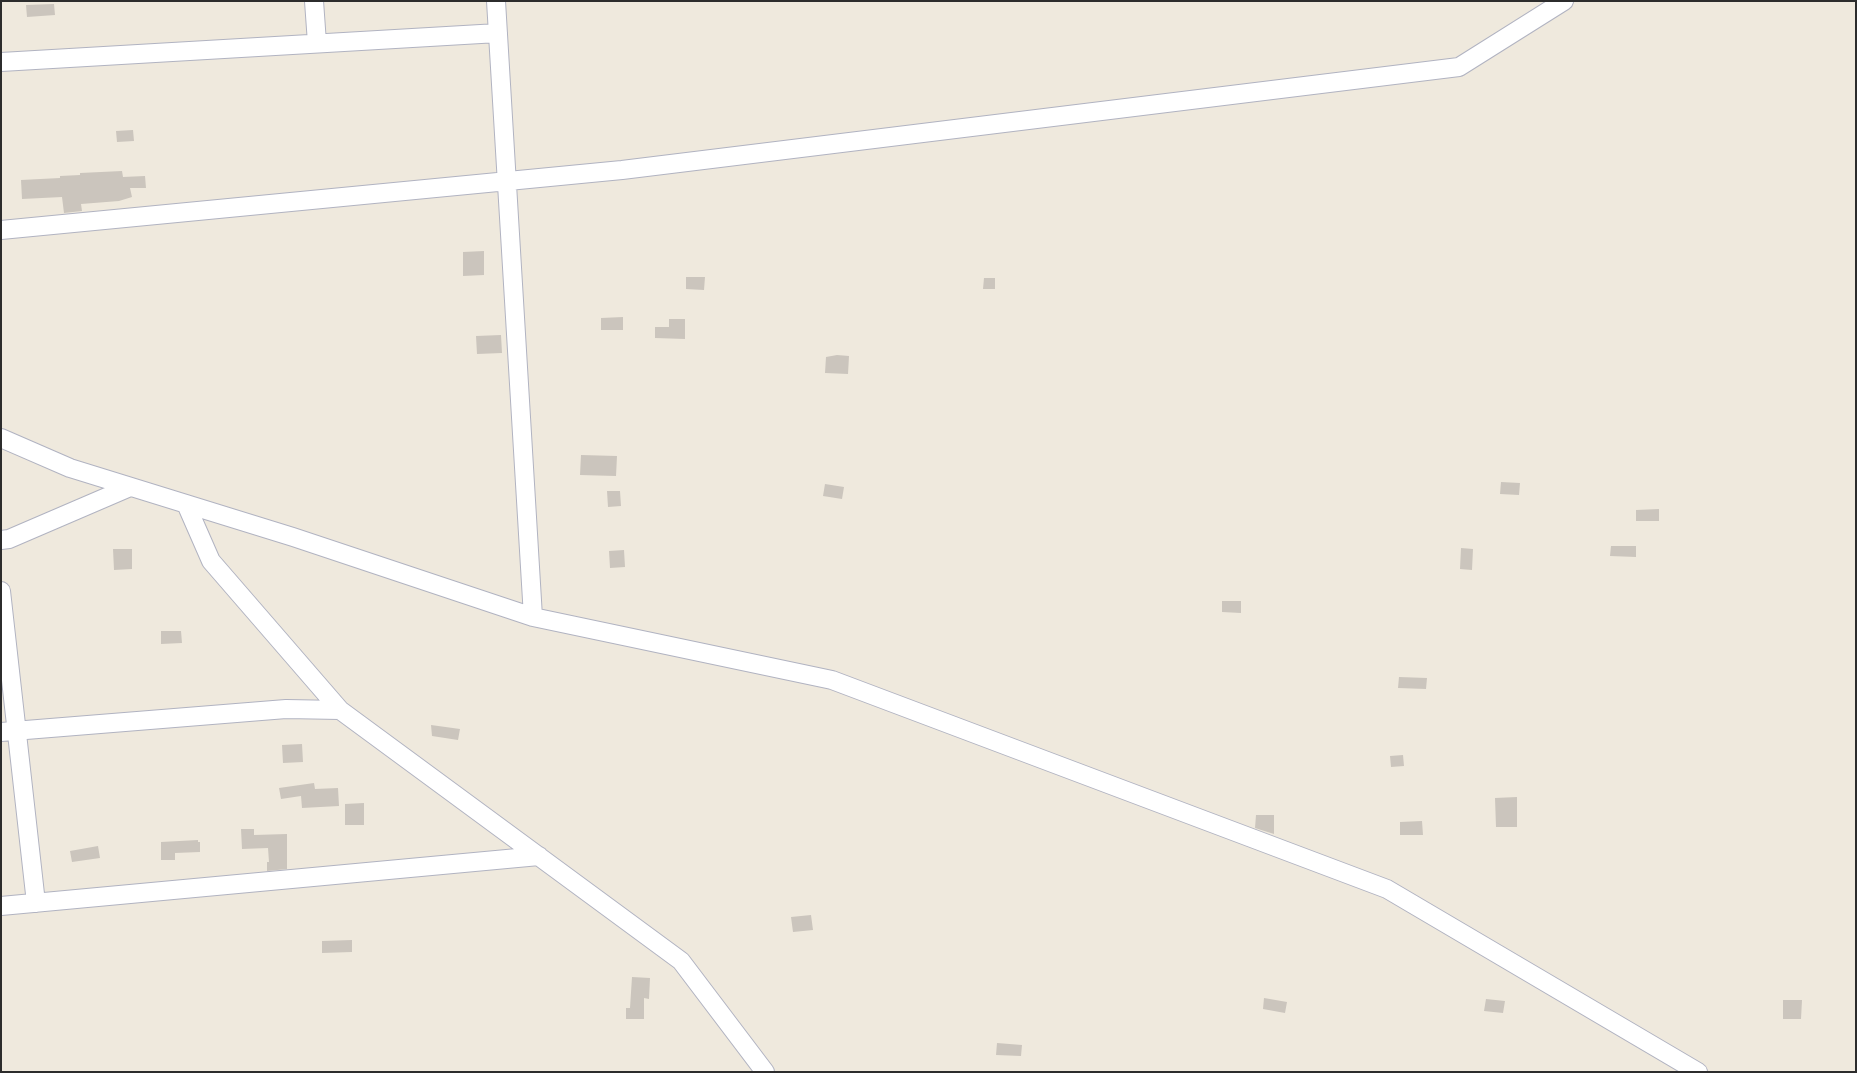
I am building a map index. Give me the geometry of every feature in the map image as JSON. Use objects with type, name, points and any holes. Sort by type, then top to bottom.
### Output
[{"type":"street","points":[[314,1],[317,43]]},
{"type":"street","points":[[496,1],[533,618]]},
{"type":"street","points":[[1,230],[631,169],[1459,67],[1564,1]]},
{"type":"street","points":[[1,62],[498,33]]},
{"type":"street","points":[[1,438],[70,468],[303,540],[533,618],[832,680],[1387,889],[1698,1072]]},
{"type":"street","points":[[1,540],[9,539],[130,487]]},
{"type":"street","points":[[186,504],[211,561],[340,710],[681,960],[765,1072]]},
{"type":"street","points":[[1,590],[9,732],[36,903]]},
{"type":"street","points":[[9,732],[286,709],[340,710]]},
{"type":"street","points":[[1,906],[538,856]]},
{"type":"building","points":[[54,4],[55,15],[27,17],[26,5]]},
{"type":"building","points":[[133,130],[134,141],[117,142],[116,131]]},
{"type":"building","points":[[122,171],[123,177],[145,176],[146,188],[130,188],[132,197],[119,201],[81,204],[82,211],[64,213],[62,197],[22,199],[21,180],[60,178],[60,176],[80,175],[80,173]]},
{"type":"building","points":[[484,251],[484,275],[463,276],[463,252]]},
{"type":"building","points":[[686,277],[705,277],[704,290],[686,289]]},
{"type":"building","points":[[984,278],[995,278],[995,289],[983,289]]},
{"type":"building","points":[[623,317],[623,330],[601,330],[601,318]]},
{"type":"building","points":[[669,319],[685,319],[685,339],[655,338],[655,327],[669,327]]},
{"type":"building","points":[[501,335],[502,353],[477,354],[476,336]]},
{"type":"building","points":[[837,355],[849,356],[848,374],[825,373],[826,357]]},
{"type":"building","points":[[581,455],[617,456],[616,476],[580,475]]},
{"type":"building","points":[[1501,482],[1520,483],[1519,495],[1500,494]]},
{"type":"building","points":[[825,484],[844,487],[842,499],[823,496]]},
{"type":"building","points":[[607,491],[620,491],[621,506],[608,507]]},
{"type":"building","points":[[1659,509],[1659,521],[1636,521],[1636,510]]},
{"type":"building","points":[[1611,546],[1636,546],[1636,557],[1610,556]]},
{"type":"building","points":[[1461,548],[1473,549],[1472,570],[1460,569]]},
{"type":"building","points":[[113,549],[132,549],[132,569],[114,570]]},
{"type":"building","points":[[624,550],[625,567],[610,568],[609,551]]},
{"type":"building","points":[[1222,601],[1241,601],[1241,613],[1222,612]]},
{"type":"building","points":[[161,631],[181,631],[182,643],[161,644]]},
{"type":"building","points":[[1399,677],[1427,678],[1426,689],[1398,688]]},
{"type":"building","points":[[431,725],[460,729],[458,740],[432,736]]},
{"type":"building","points":[[302,744],[303,762],[283,763],[282,745]]},
{"type":"building","points":[[1403,755],[1404,766],[1391,767],[1390,756]]},
{"type":"building","points":[[314,783],[315,789],[338,788],[339,806],[302,808],[301,796],[281,799],[279,788]]},
{"type":"building","points":[[1517,797],[1517,827],[1496,827],[1495,798]]},
{"type":"building","points":[[364,803],[364,825],[345,825],[345,804]]},
{"type":"building","points":[[1256,815],[1274,815],[1274,834],[1255,828]]},
{"type":"building","points":[[1422,821],[1423,835],[1400,835],[1400,822]]},
{"type":"building","points":[[241,829],[254,829],[254,835],[287,834],[287,869],[267,871],[267,862],[269,862],[268,848],[242,849]]},
{"type":"building","points":[[198,840],[200,842],[200,852],[175,853],[175,860],[161,860],[161,842]]},
{"type":"building","points":[[98,846],[100,858],[72,862],[70,851]]},
{"type":"building","points":[[811,915],[813,930],[793,932],[791,917]]},
{"type":"building","points":[[352,940],[352,952],[322,953],[322,941]]},
{"type":"building","points":[[632,977],[650,978],[649,999],[644,998],[644,1019],[626,1019],[626,1008],[630,1008]]},
{"type":"building","points":[[1264,998],[1287,1002],[1285,1013],[1263,1009]]},
{"type":"building","points":[[1486,999],[1505,1001],[1503,1013],[1484,1011]]},
{"type":"building","points":[[1783,1000],[1802,1000],[1801,1019],[1783,1019]]},
{"type":"building","points":[[997,1043],[1022,1045],[1021,1056],[996,1055]]}]
